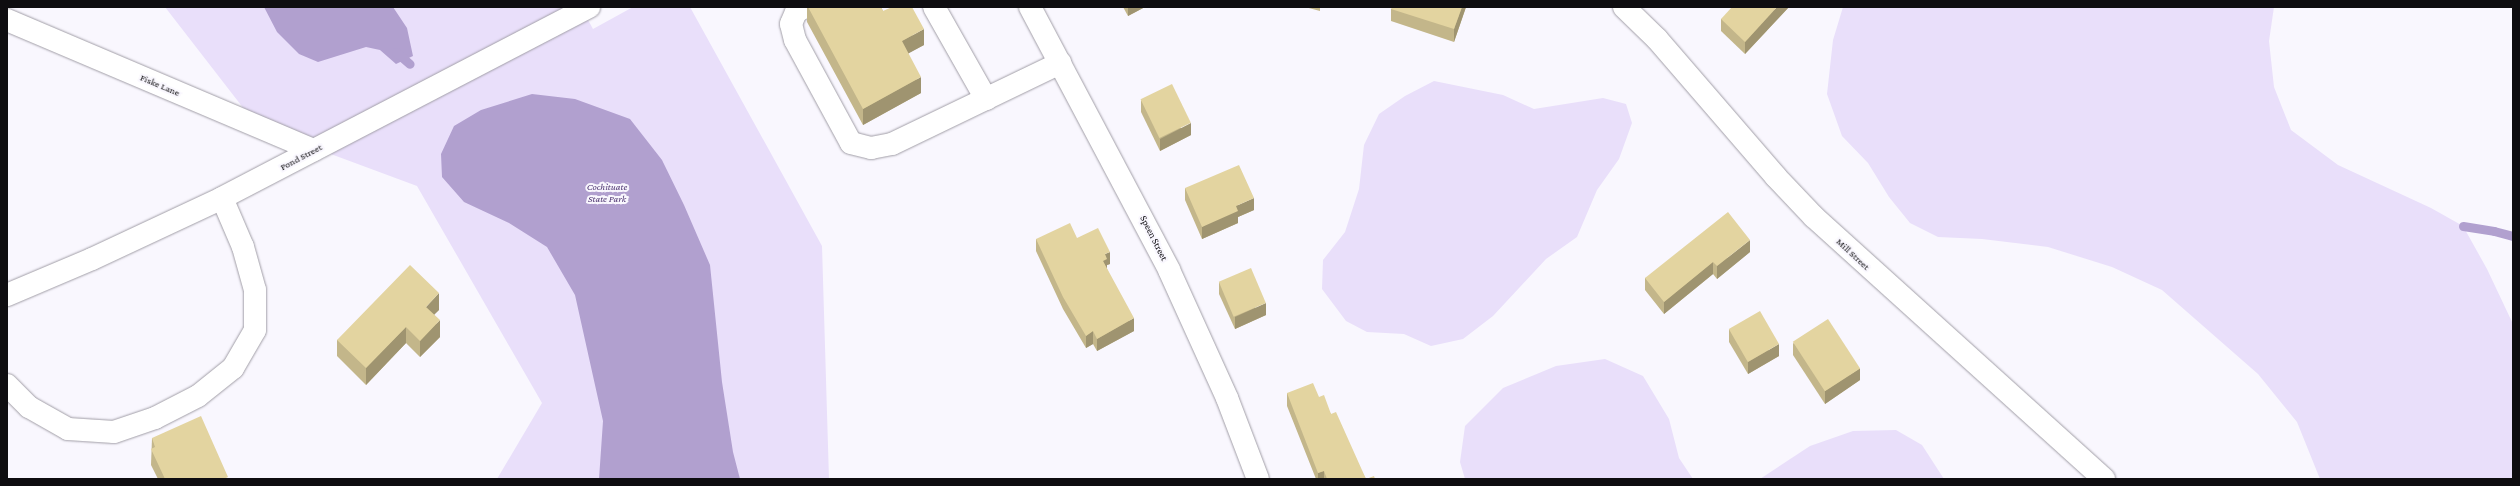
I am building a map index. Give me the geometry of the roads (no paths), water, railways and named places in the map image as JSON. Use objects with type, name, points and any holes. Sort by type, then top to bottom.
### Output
[{"type":"street","name":"Pond Street","points":[[7,295],[92,259],[222,198],[314,150],[555,15],[589,7]]},
{"type":"street","points":[[805,7],[796,12],[791,24],[795,40],[851,142],[871,148],[892,144],[1060,62]]},
{"type":"street","points":[[934,7],[986,99]]},
{"type":"street","name":"Speen Street","points":[[1030,7],[1169,270],[1227,398],[1257,479]]},
{"type":"street","name":"Mill Street","points":[[1624,7],[1657,38],[1776,177],[1814,217],[1858,259],[2104,479]]},
{"type":"street","name":"Fiske Lane","points":[[7,20],[314,150]]},
{"type":"street","points":[[7,385],[29,407],[68,429],[114,432],[155,418],[198,396],[233,368],[255,330],[255,290],[243,247],[222,198]]},
{"type":"waterway","points":[[396,52],[410,64]]},
{"type":"waterway","points":[[2463,226],[2513,236]]},
{"type":"park label","name":"Cochituate State Park","points":[[607,192]]}]
